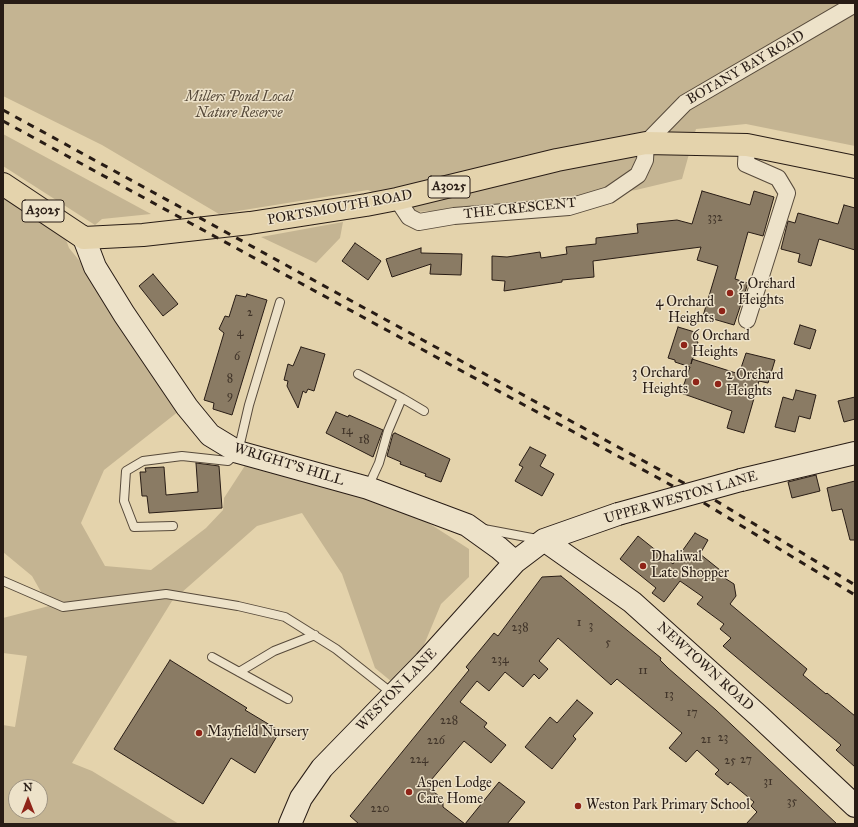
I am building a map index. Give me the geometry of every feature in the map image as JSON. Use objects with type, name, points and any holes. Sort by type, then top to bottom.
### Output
[{"type":"main road","name":"PORTSMOUTH ROAD","points":[[84,238],[143,235],[250,223],[397,199],[557,160],[646,144],[747,145],[855,167]]},
{"type":"main road","name":"A3025","points":[[3,184],[84,238]]},
{"type":"street","name":"BOTANY BAY ROAD","points":[[646,144],[684,103],[855,4]]},
{"type":"street","name":"THE CRESCENT","points":[[397,199],[409,217],[419,222],[454,216],[569,207],[609,195],[638,175],[645,160],[646,144]]},
{"type":"street","points":[[747,145],[746,164],[778,178],[787,193],[747,320]]},
{"type":"street","name":"WRIGHT'S HILL","points":[[84,238],[95,267],[120,308],[187,408],[210,435],[238,452],[368,488],[467,525],[499,548],[514,562]]},
{"type":"street","name":"UPPER WESTON LANE","points":[[514,562],[544,540],[618,514],[741,480],[855,453]]},
{"type":"street","name":"NEWTOWN ROAD","points":[[544,540],[632,602],[760,717],[855,806]]},
{"type":"street","name":"WESTON LANE","points":[[290,824],[301,798],[314,779],[394,694],[514,562]]},
{"type":"lane","points":[[173,526],[134,527],[124,501],[126,471],[143,461],[182,456],[228,461],[238,452],[249,405],[280,302]]},
{"type":"lane","points":[[358,374],[424,411]]},
{"type":"lane","points":[[368,488],[379,462],[388,431],[402,398]]},
{"type":"lane","points":[[467,525],[544,540]]},
{"type":"lane","points":[[3,581],[63,607],[166,594],[238,606],[285,617],[336,649],[394,694]]},
{"type":"lane","points":[[239,672],[274,651],[315,636]]},
{"type":"lane","points":[[212,658],[288,699]]},
{"type":"green space","name":"Millers Pond Local Nature Reserve","points":[[3,3],[855,3],[855,146],[746,124],[696,129],[682,179],[636,190],[506,206],[416,212],[368,190],[219,214],[102,145],[3,96]]},
{"type":"green space","points":[[3,134],[151,214],[102,219],[95,225],[3,166]]},
{"type":"green space","points":[[3,193],[64,234],[69,248],[100,286],[179,411],[104,470],[81,523],[105,566],[151,570],[206,528],[223,510],[224,498],[248,461],[349,493],[427,522],[469,549],[469,577],[441,604],[419,657],[392,682],[375,668],[342,574],[302,513],[257,526],[172,601],[72,763],[92,771],[179,824],[3,824],[3,725],[15,727],[27,656],[3,653],[3,618],[49,606],[32,576],[3,552]]},
{"type":"green space","points":[[343,222],[340,238],[316,263],[261,237]]},
{"type":"building","points":[[702,191],[750,205],[754,191],[774,197],[763,236],[748,232],[735,279],[748,283],[734,325],[703,316],[718,266],[697,260],[701,247],[593,261],[594,277],[562,280],[562,282],[504,291],[505,281],[492,280],[492,256],[507,257],[540,252],[541,258],[567,254],[566,247],[596,244],[596,238],[638,233],[637,224],[677,220],[692,224]]},
{"type":"building","points":[[844,205],[855,208],[855,250],[819,239],[811,266],[798,262],[800,254],[781,249],[788,221],[795,223],[798,213],[838,224]]},
{"type":"building","points":[[355,243],[381,261],[368,280],[342,261]]},
{"type":"building","points":[[421,248],[421,253],[462,254],[461,275],[430,274],[431,264],[392,277],[386,259]]},
{"type":"building","points":[[153,274],[178,304],[163,316],[139,286]]},
{"type":"building","points":[[247,294],[267,300],[232,415],[213,409],[214,403],[204,400],[224,333],[219,329],[225,316],[229,317],[236,295],[246,297]]},
{"type":"building","points":[[800,325],[816,330],[810,349],[794,344]]},
{"type":"building","points":[[678,327],[698,333],[695,341],[698,342],[693,359],[739,374],[746,353],[775,360],[768,383],[759,381],[744,433],[727,428],[732,411],[681,393],[690,367],[668,358]]},
{"type":"building","points":[[301,347],[325,354],[314,391],[308,389],[306,393],[303,391],[298,408],[287,386],[288,381],[284,380],[288,364],[293,366]]},
{"type":"building","points":[[796,390],[816,395],[810,419],[799,416],[795,432],[775,427],[783,397],[793,400]]},
{"type":"building","points":[[855,397],[855,419],[844,422],[838,401]]},
{"type":"building","points":[[336,412],[348,417],[349,415],[383,430],[373,457],[326,433]]},
{"type":"building","points":[[395,433],[450,459],[441,482],[425,476],[426,474],[400,464],[401,462],[387,456],[393,434]]},
{"type":"building","points":[[530,447],[546,455],[540,466],[554,474],[542,496],[515,481],[523,467],[519,465]]},
{"type":"building","points":[[196,463],[219,466],[222,508],[149,513],[147,496],[142,496],[140,472],[146,472],[145,468],[164,467],[166,495],[198,492]]},
{"type":"building","points":[[816,475],[820,491],[792,498],[788,482]]},
{"type":"building","points":[[855,481],[855,540],[850,540],[842,509],[832,511],[827,488]]},
{"type":"building","points":[[695,533],[708,540],[700,554],[725,574],[723,577],[734,584],[736,596],[730,604],[807,669],[803,675],[855,716],[855,767],[836,750],[841,745],[723,646],[731,638],[720,629],[724,624],[697,604],[703,597],[680,581],[664,602],[652,593],[656,588],[620,559],[638,536],[673,564]]},
{"type":"building","points":[[561,576],[661,658],[660,660],[668,668],[716,710],[837,824],[746,824],[757,812],[751,806],[754,802],[730,782],[728,785],[715,774],[719,770],[697,750],[686,762],[669,748],[682,733],[617,679],[611,685],[558,638],[539,661],[548,669],[539,679],[534,674],[523,687],[505,672],[489,691],[477,681],[460,702],[487,723],[484,727],[506,745],[491,763],[464,741],[426,786],[443,799],[443,807],[465,824],[359,824],[350,816],[469,670],[466,667],[494,633],[498,636],[542,577]]},
{"type":"building","points":[[170,660],[247,708],[245,710],[280,731],[255,773],[231,758],[203,804],[114,749]]},
{"type":"building","points":[[577,700],[593,713],[573,736],[576,739],[552,769],[525,747],[550,717],[557,723]]},
{"type":"building","points":[[499,782],[525,802],[507,824],[465,824]]},
{"type":"railway","points":[[3,110],[713,499],[855,585]]},
{"type":"railway","points":[[3,121],[704,503],[855,595]]},
{"type":"place","name":"5 Orchard Heights","points":[[730,293]]},
{"type":"place","name":"4 Orchard Heights","points":[[722,311]]},
{"type":"place","name":"6 Orchard Heights","points":[[684,345]]},
{"type":"place","name":"3 Orchard Heights","points":[[696,382]]},
{"type":"place","name":"2 Orchard Heights","points":[[718,384]]},
{"type":"place","name":"Dhaliwal Late Shopper","points":[[643,566]]},
{"type":"place","name":"Mayfield Nursery","points":[[199,733]]},
{"type":"place","name":"Aspen Lodge Care Home","points":[[409,792]]},
{"type":"place","name":"Weston Park Primary School","points":[[578,806]]}]
